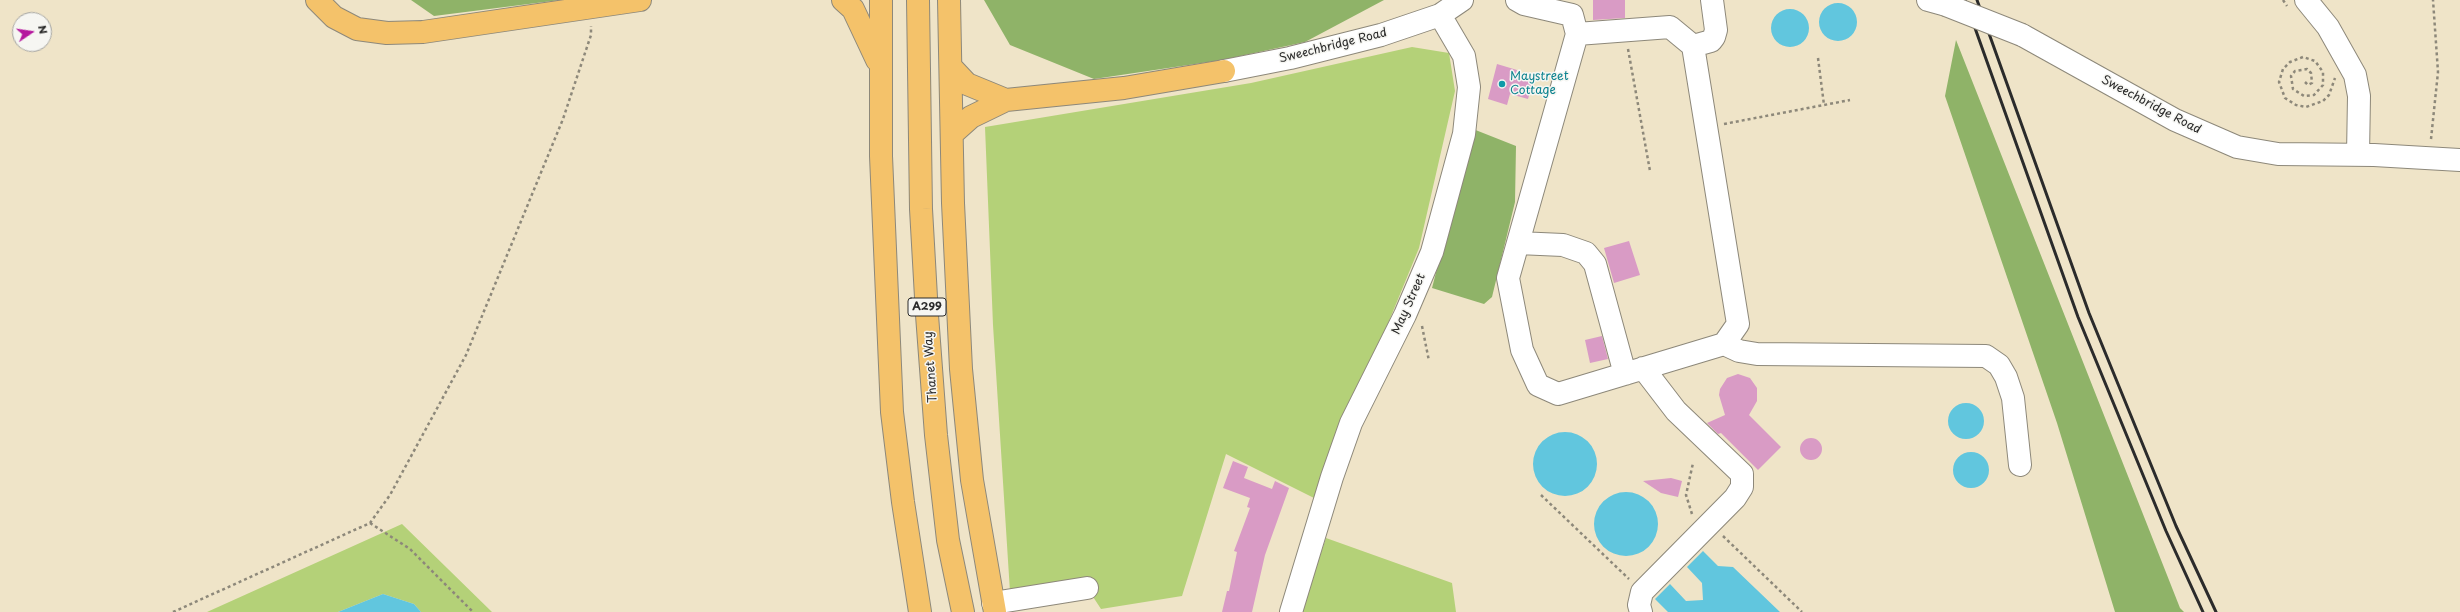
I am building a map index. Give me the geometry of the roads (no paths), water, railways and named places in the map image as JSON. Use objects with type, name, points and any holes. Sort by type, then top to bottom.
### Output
[{"type":"highway","points":[[317,0],[334,17],[357,29],[387,33],[423,32],[590,6],[640,0]]},
{"type":"highway","points":[[843,0],[853,9],[861,23],[880,68]]},
{"type":"highway","points":[[881,0],[881,156],[892,412],[903,502],[920,612]]},
{"type":"highway","name":"Thanet Way","points":[[918,0],[921,209],[936,435],[948,540],[963,612]]},
{"type":"highway","points":[[949,0],[952,134],[961,369],[972,480],[994,608]]},
{"type":"highway","points":[[951,67],[967,84],[1006,100]]},
{"type":"highway","points":[[952,134],[971,117],[1006,100],[1124,88],[1224,72]]},
{"type":"street","points":[[1440,14],[1462,0]]},
{"type":"street","points":[[1517,0],[1524,4],[1572,15],[1577,34],[1508,278],[1522,350],[1538,385],[1558,394],[1724,344],[1738,324],[1693,46],[1670,27],[1577,34]]},
{"type":"street","points":[[1693,46],[1711,41],[1714,36],[1716,30],[1712,0]]},
{"type":"street","points":[[2306,0],[2328,27],[2345,53],[2355,75],[2359,96],[2358,155]]},
{"type":"street","name":"Sweechbridge Road","points":[[1937,3],[2022,35],[2175,120],[2237,147],[2278,154],[2429,157],[2460,160]]},
{"type":"street","name":"Sweechbridge Road","points":[[1224,72],[1290,58],[1381,35],[1440,14]]},
{"type":"street","name":"May Street","points":[[1291,612],[1332,477],[1351,423],[1405,315],[1432,252],[1464,134],[1469,87],[1464,56],[1440,14]]},
{"type":"street","points":[[1518,244],[1563,245],[1586,253],[1595,264],[1634,371],[1742,474],[1742,487],[1735,498],[1710,523],[1641,602]]},
{"type":"street","points":[[1724,344],[1739,351],[1757,354],[1986,356],[1999,365],[2006,377],[2013,398],[2020,465]]},
{"type":"street","points":[[994,608],[1087,588]]},
{"type":"water","points":[[1834,3],[1842,3],[1852,8],[1856,15],[1856,29],[1852,36],[1842,41],[1834,41],[1824,36],[1822,33],[1819,26],[1819,18],[1824,8],[1827,6]]},
{"type":"water","points":[[1786,9],[1794,9],[1804,14],[1808,21],[1808,35],[1804,42],[1794,47],[1786,47],[1776,42],[1774,39],[1771,32],[1771,24],[1776,14],[1779,12]]},
{"type":"water","points":[[1970,403],[1979,408],[1983,414],[1983,428],[1979,434],[1970,439],[1962,439],[1953,434],[1949,428],[1948,417],[1953,408],[1959,404]]},
{"type":"water","points":[[1565,432],[1583,438],[1591,446],[1597,464],[1591,482],[1583,490],[1565,496],[1547,490],[1539,482],[1533,464],[1539,446],[1547,438]]},
{"type":"water","points":[[1975,452],[1984,457],[1988,463],[1988,477],[1984,483],[1975,488],[1967,488],[1958,483],[1954,477],[1953,466],[1958,457],[1964,453]]},
{"type":"water","points":[[1626,492],[1644,498],[1652,506],[1658,524],[1652,542],[1644,550],[1626,556],[1608,550],[1600,542],[1594,524],[1600,506],[1608,498]]},
{"type":"water","points":[[1703,551],[1718,566],[1733,567],[1780,612],[1668,612],[1655,599],[1670,584],[1686,601],[1703,600],[1702,583],[1687,567]]},
{"type":"water","points":[[383,594],[414,604],[421,612],[338,612]]},
{"type":"railway","points":[[1965,0],[2078,317],[2166,531],[2203,612]]},
{"type":"railway","points":[[1977,0],[2089,313],[2176,526],[2216,612]]},
{"type":"place","name":"Maystreet Cottage","points":[[1502,84]]}]
